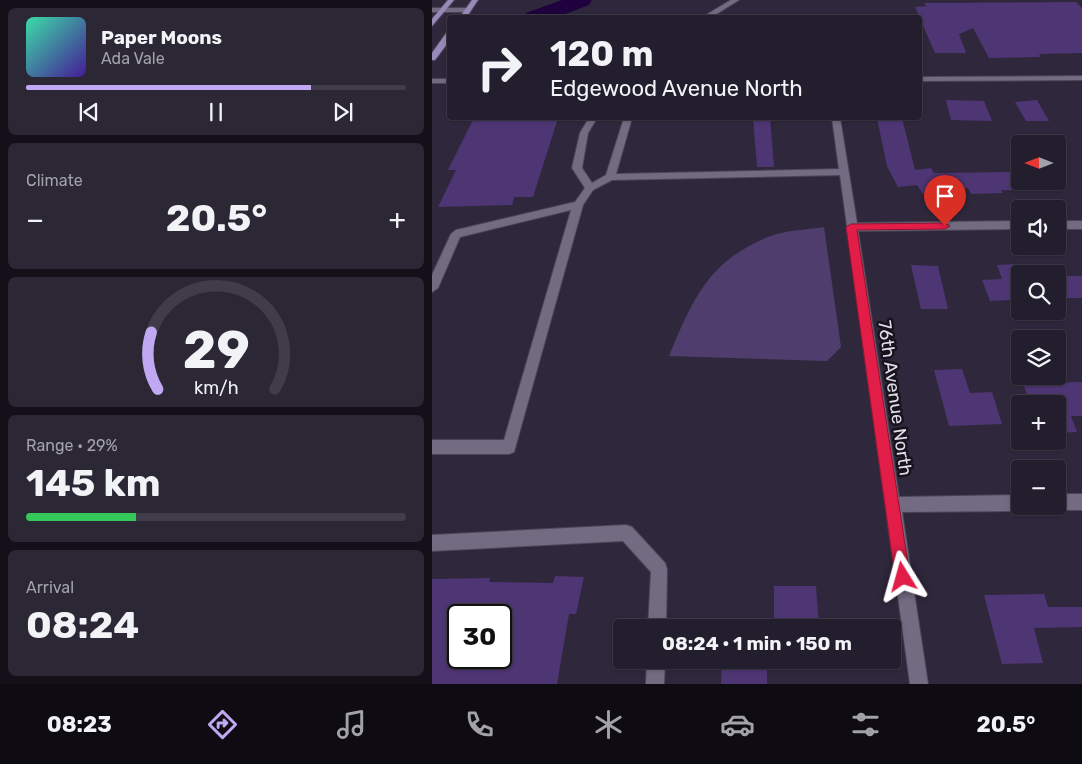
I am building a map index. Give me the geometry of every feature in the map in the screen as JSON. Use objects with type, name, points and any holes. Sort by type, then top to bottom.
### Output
[{"type":"main road","points":[[432,24],[451,0]]},
{"type":"main road","points":[[464,15],[475,0]]},
{"type":"main road","points":[[432,58],[447,38]]},
{"type":"street","points":[[709,15],[736,0]]},
{"type":"street","points":[[432,10],[468,10]]},
{"type":"street","points":[[922,79],[1082,78]]},
{"type":"street","points":[[432,81],[447,81]]},
{"type":"street","points":[[590,188],[577,168],[584,133],[592,120]]},
{"type":"street","points":[[610,178],[627,120]]},
{"type":"street","name":"76th Avenue North","points":[[836,120],[919,684]]},
{"type":"street","points":[[432,447],[509,447],[578,205],[590,188],[610,178],[843,172]]},
{"type":"street","points":[[432,288],[456,234],[578,205]]},
{"type":"street","points":[[851,227],[1011,225]]},
{"type":"street","points":[[1066,225],[1082,225]]},
{"type":"street","points":[[1066,502],[1082,502]]},
{"type":"street","points":[[892,505],[1011,503]]},
{"type":"street","points":[[432,544],[626,533],[659,570],[657,619]]},
{"type":"street","points":[[655,684],[656,669]]},
{"type":"shaded area","points":[[824,227],[841,347],[827,361],[669,356],[695,301],[716,271],[730,258],[747,247],[774,235]]},
{"type":"building","points":[[1076,2],[1082,8],[1082,53],[1039,54],[1041,57],[989,58],[973,28],[959,34],[966,53],[935,53],[922,23],[922,15],[918,15],[915,7],[926,6],[924,3]]},
{"type":"building","points":[[946,100],[984,101],[992,121],[951,120]]},
{"type":"building","points":[[1037,100],[1049,121],[1026,121],[1015,102]]},
{"type":"building","points":[[473,120],[557,120],[533,197],[514,197],[512,205],[438,207],[456,170],[448,170]]},
{"type":"building","points":[[753,120],[770,120],[774,167],[757,167]]},
{"type":"building","points":[[877,120],[902,120],[915,170],[931,168],[934,173],[1011,172],[1011,190],[1001,190],[1003,193],[971,194],[968,188],[923,194],[917,185],[898,187],[887,166]]},
{"type":"building","points":[[1020,264],[1011,265],[1011,302],[1010,300],[990,301],[982,280],[1002,279],[997,265]]},
{"type":"building","points":[[911,265],[938,266],[948,309],[921,309]]},
{"type":"building","points":[[1066,276],[1082,276],[1082,298],[1066,298]]},
{"type":"building","points":[[962,369],[970,393],[992,392],[1002,424],[949,426],[934,370]]},
{"type":"building","points":[[1066,382],[1082,382],[1082,416],[1071,416],[1077,432],[1066,433],[1066,395],[1027,395],[1024,385],[1066,385]]},
{"type":"building","points":[[555,576],[584,577],[576,614],[569,614],[557,684],[432,684],[432,579],[490,578],[489,582],[553,583]]},
{"type":"building","points":[[774,586],[816,586],[818,619],[774,619]]},
{"type":"building","points":[[1044,594],[1048,607],[1082,607],[1082,627],[1034,628],[1043,663],[1002,664],[984,595]]},
{"type":"building","points":[[722,669],[767,669],[767,684],[721,684]]},
{"type":"waterway","points":[[542,15],[581,0]]},
{"type":"route","points":[[903,577],[851,227],[945,226]]}]
